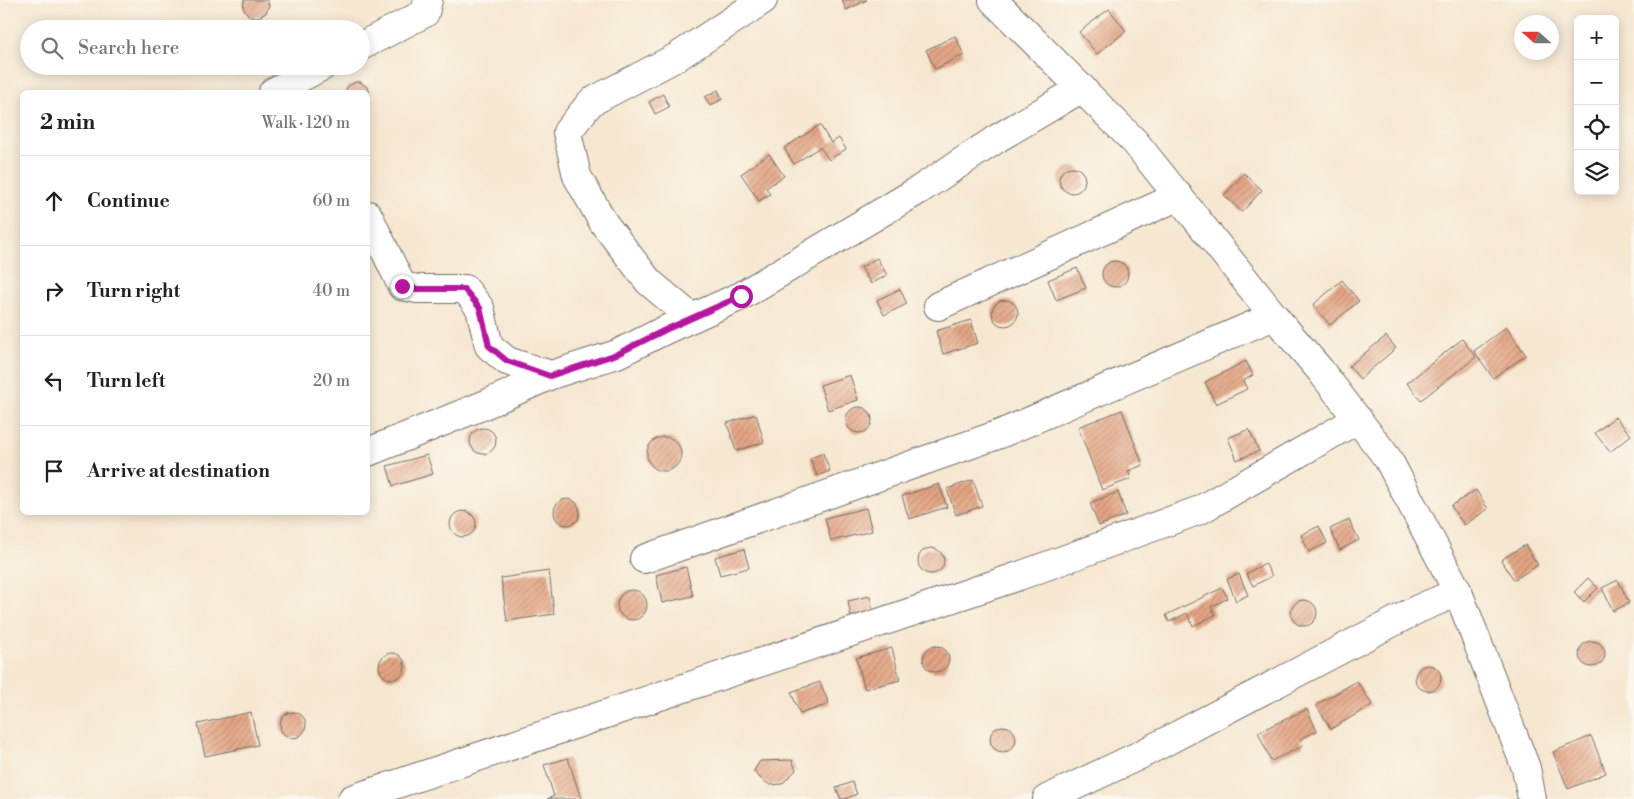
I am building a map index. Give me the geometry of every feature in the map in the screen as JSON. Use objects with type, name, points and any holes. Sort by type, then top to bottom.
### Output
[{"type":"street","points":[[370,41],[425,13],[428,0]]},
{"type":"street","points":[[692,318],[649,282],[603,222],[577,176],[567,132],[591,102],[677,57],[764,0]]},
{"type":"street","points":[[993,0],[1135,142],[1274,316],[1320,370],[1388,459],[1458,592],[1526,768],[1532,799]]},
{"type":"street","points":[[277,90],[306,75]]},
{"type":"street","points":[[370,451],[550,376],[617,354],[741,296],[919,190],[998,138],[1082,88]]},
{"type":"street","points":[[938,306],[1178,196]]},
{"type":"street","points":[[370,219],[402,286],[417,289],[464,289],[480,308],[489,346],[507,361],[550,376]]},
{"type":"street","points":[[644,559],[1000,434],[1274,316]]},
{"type":"street","points":[[352,799],[1019,576],[1200,510],[1358,419]]},
{"type":"street","points":[[1047,799],[1140,756],[1418,609],[1458,592]]},
{"type":"building","points":[[244,0],[267,0],[269,5],[266,13],[258,17],[250,17],[243,8]]},
{"type":"building","points":[[842,0],[867,0],[846,10]]},
{"type":"building","points":[[1109,9],[1126,31],[1097,54],[1079,32]]},
{"type":"building","points":[[955,36],[964,55],[935,69],[926,50]]},
{"type":"building","points":[[360,82],[368,90],[346,90],[348,86]]},
{"type":"building","points":[[718,90],[722,99],[710,106],[705,97]]},
{"type":"building","points":[[663,94],[669,107],[655,114],[649,102]]},
{"type":"building","points":[[820,125],[831,143],[839,138],[846,149],[829,160],[820,147],[794,164],[784,148]]},
{"type":"building","points":[[769,154],[784,176],[766,188],[770,194],[759,201],[741,174]]},
{"type":"building","points":[[1072,167],[1081,171],[1085,180],[1081,189],[1072,193],[1063,189],[1059,180],[1063,171]]},
{"type":"building","points":[[1244,173],[1262,190],[1242,212],[1224,195]]},
{"type":"building","points":[[877,258],[887,275],[871,284],[861,267]]},
{"type":"building","points":[[1115,261],[1124,265],[1128,274],[1124,283],[1115,287],[1106,283],[1102,274],[1106,265]]},
{"type":"building","points":[[1077,268],[1086,288],[1056,300],[1048,280]]},
{"type":"building","points":[[1342,280],[1359,301],[1330,325],[1313,305]]},
{"type":"building","points":[[900,289],[907,304],[884,315],[877,300]]},
{"type":"building","points":[[1005,300],[1014,304],[1018,313],[1014,322],[1005,326],[996,322],[992,313],[996,304]]},
{"type":"building","points":[[971,320],[978,343],[943,354],[936,331]]},
{"type":"building","points":[[1506,327],[1526,355],[1493,378],[1474,351]]},
{"type":"building","points":[[1386,336],[1396,348],[1360,379],[1349,366]]},
{"type":"building","points":[[1462,339],[1476,357],[1421,400],[1407,383]]},
{"type":"building","points":[[1246,361],[1253,375],[1243,381],[1247,389],[1216,404],[1205,382]]},
{"type":"building","points":[[850,375],[858,400],[828,410],[820,385]]},
{"type":"building","points":[[859,407],[868,411],[872,420],[868,429],[859,433],[850,429],[846,420],[850,411]]},
{"type":"building","points":[[1122,410],[1143,465],[1128,471],[1131,479],[1102,490],[1078,427]]},
{"type":"building","points":[[756,414],[764,442],[736,451],[727,423]]},
{"type":"building","points":[[1615,417],[1631,435],[1610,452],[1595,433]]},
{"type":"building","points":[[483,428],[492,432],[496,441],[492,450],[483,454],[474,450],[470,441],[474,432]]},
{"type":"building","points":[[1249,429],[1259,451],[1237,460],[1228,438]]},
{"type":"building","points":[[664,437],[671,438],[676,442],[680,447],[680,461],[676,466],[671,470],[664,471],[657,470],[652,466],[648,461],[647,454],[648,447],[652,442],[657,438]]},
{"type":"building","points":[[823,453],[830,471],[817,476],[810,458]]},
{"type":"building","points":[[427,455],[433,474],[393,486],[387,466]]},
{"type":"building","points":[[973,480],[982,506],[956,515],[947,489]]},
{"type":"building","points":[[939,484],[947,507],[909,519],[902,496]]},
{"type":"building","points":[[1476,490],[1488,509],[1464,525],[1451,506]]},
{"type":"building","points":[[1118,492],[1126,515],[1099,526],[1090,503]]},
{"type":"building","points":[[567,499],[576,503],[580,512],[576,521],[567,525],[558,521],[554,512],[558,503]]},
{"type":"building","points":[[866,508],[872,531],[831,541],[825,518]]},
{"type":"building","points":[[463,511],[472,515],[476,524],[472,533],[463,537],[454,533],[450,524],[454,515]]},
{"type":"building","points":[[1349,520],[1359,540],[1340,550],[1330,529]]},
{"type":"building","points":[[1319,526],[1327,543],[1309,552],[1301,535]]},
{"type":"building","points":[[1525,545],[1538,565],[1514,580],[1501,560]]},
{"type":"building","points":[[931,548],[940,552],[944,561],[940,570],[931,574],[922,570],[918,561],[922,552]]},
{"type":"building","points":[[744,549],[749,568],[720,575],[715,557]]},
{"type":"building","points":[[1265,563],[1272,576],[1253,586],[1246,574]]},
{"type":"building","points":[[686,567],[693,596],[662,603],[656,575]]},
{"type":"building","points":[[549,571],[554,614],[507,621],[501,578]]},
{"type":"building","points":[[1239,574],[1248,595],[1236,601],[1227,579]]},
{"type":"building","points":[[1588,578],[1598,588],[1584,602],[1574,592]]},
{"type":"building","points":[[1618,580],[1629,603],[1613,611],[1602,588]]},
{"type":"building","points":[[1222,588],[1228,598],[1211,607],[1215,615],[1193,626],[1187,613],[1169,622],[1166,615]]},
{"type":"building","points":[[632,590],[643,594],[647,605],[643,616],[632,620],[621,616],[617,605],[621,594]]},
{"type":"building","points":[[870,596],[873,612],[851,617],[848,601]]},
{"type":"building","points":[[1304,600],[1313,604],[1317,613],[1313,622],[1304,626],[1295,622],[1291,613],[1295,604]]},
{"type":"building","points":[[1592,641],[1601,645],[1605,654],[1601,663],[1592,667],[1583,663],[1579,654],[1583,645]]},
{"type":"building","points":[[936,646],[945,650],[949,659],[945,668],[936,672],[927,668],[923,659],[927,650]]},
{"type":"building","points":[[892,648],[900,680],[865,689],[856,658]]},
{"type":"building","points":[[392,653],[401,657],[405,666],[401,675],[392,679],[383,675],[379,666],[383,657]]},
{"type":"building","points":[[1428,665],[1437,669],[1441,678],[1437,687],[1428,691],[1419,687],[1415,678],[1419,669]]},
{"type":"building","points":[[1357,681],[1372,705],[1331,729],[1316,705]]},
{"type":"building","points":[[820,682],[829,704],[800,714],[791,692]]},
{"type":"building","points":[[1307,709],[1317,731],[1300,739],[1303,746],[1271,761],[1258,732]]},
{"type":"building","points":[[251,712],[258,745],[205,756],[198,724]]},
{"type":"building","points":[[293,712],[302,716],[306,725],[302,734],[293,738],[284,734],[280,725],[284,716]]},
{"type":"building","points":[[1003,726],[1012,730],[1016,739],[1012,748],[1003,752],[994,748],[990,739],[994,730]]},
{"type":"building","points":[[1591,736],[1606,773],[1568,789],[1553,752]]},
{"type":"building","points":[[568,758],[581,799],[547,799],[554,796],[544,765]]},
{"type":"building","points":[[792,760],[796,770],[782,784],[770,785],[754,771],[760,761]]},
{"type":"building","points":[[852,782],[857,794],[841,799],[836,788]]},
{"type":"route","points":[[402,286],[417,289],[464,289],[480,308],[489,346],[507,361],[550,376],[617,354],[741,296]]}]
